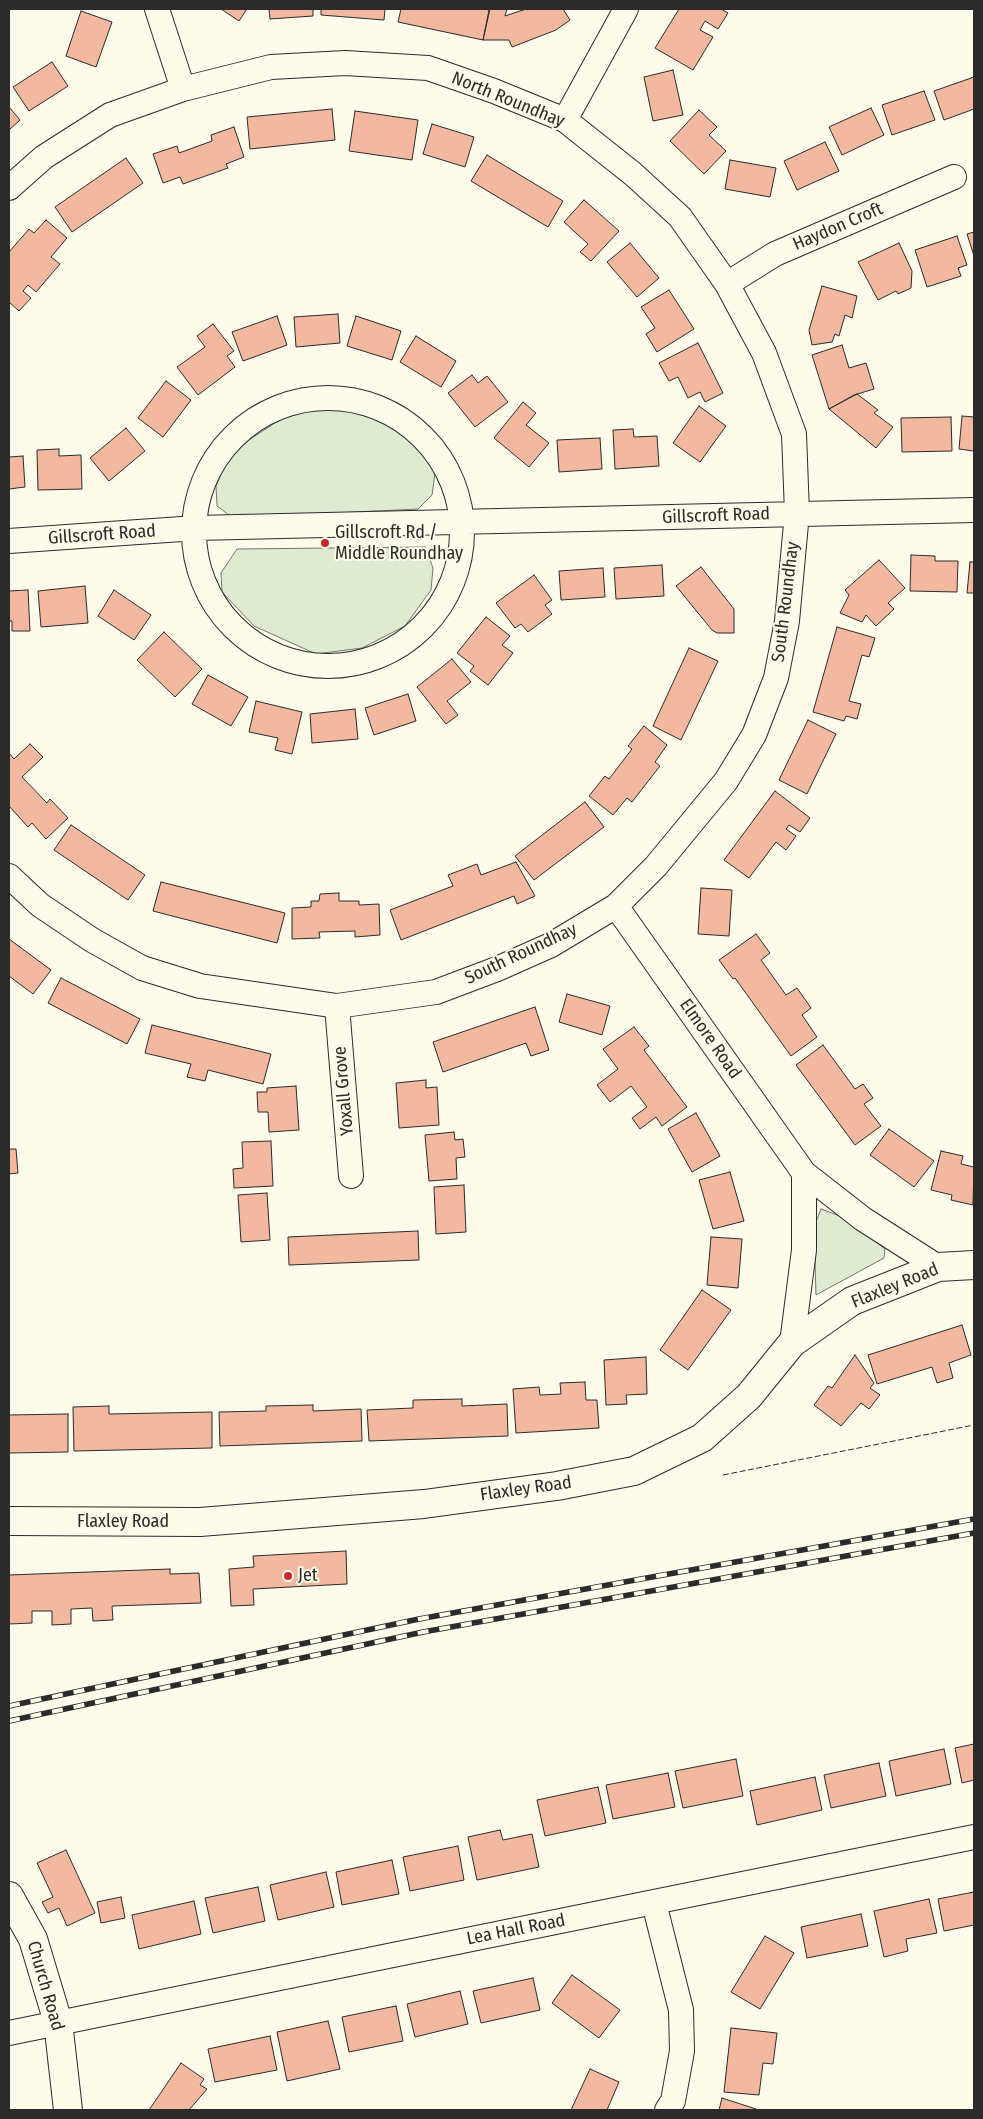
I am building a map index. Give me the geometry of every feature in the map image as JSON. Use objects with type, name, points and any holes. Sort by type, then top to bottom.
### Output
[{"type":"street","points":[[157,9],[183,90]]},
{"type":"street","points":[[565,120],[626,9]]},
{"type":"street","name":"North Roundhay","points":[[9,188],[44,157],[110,115],[183,90],[271,67],[345,63],[428,68],[494,91],[565,120],[633,174],[680,217],[727,284],[764,353],[794,434],[796,513]]},
{"type":"street","name":"Haydon Croft","points":[[727,284],[775,254],[954,177]]},
{"type":"street","points":[[332,396],[368,401],[402,416],[427,437],[448,474],[457,523],[454,576],[439,614],[383,656],[339,669],[315,669],[267,653],[228,619],[210,594],[202,568],[196,528],[202,486],[220,451],[249,420],[283,404],[332,396]]},
{"type":"street","name":"Gillscroft Road","points":[[9,541],[196,528],[974,510]]},
{"type":"street","name":"South Roundhay","points":[[9,876],[40,905],[92,940],[142,968],[200,986],[337,1006],[436,992],[497,969],[551,945],[616,906],[656,866],[726,781],[754,735],[776,678],[787,621],[796,513]]},
{"type":"street","name":"Elmore Road","points":[[616,906],[804,1173],[863,1219],[938,1266]]},
{"type":"street","name":"Yoxall Grove","points":[[337,1006],[351,1176]]},
{"type":"street","points":[[792,1343],[804,1250],[804,1173]]},
{"type":"street","name":"Flaxley Road","points":[[9,1521],[210,1522],[424,1504],[557,1486],[634,1471],[702,1438],[749,1396],[792,1343],[852,1301],[938,1266],[974,1266]]},
{"type":"street","name":"Lea Hall Road","points":[[9,2032],[974,1837]]},
{"type":"street","name":"Church Road","points":[[9,1896],[33,1940],[58,2022],[68,2110]]},
{"type":"street","points":[[654,1903],[681,2010],[682,2051],[673,2100],[668,2110]]},
{"type":"green space","points":[[329,403],[372,411],[412,432],[435,473],[432,495],[418,509],[233,518],[217,506],[216,486],[229,453],[284,417]]},
{"type":"green space","points":[[425,547],[433,568],[431,590],[405,626],[362,648],[316,654],[254,626],[222,592],[221,573],[237,549]]},
{"type":"green space","points":[[821,1209],[848,1219],[885,1249],[884,1258],[816,1295],[814,1227]]},
{"type":"building","points":[[221,9],[247,9],[239,21]]},
{"type":"building","points":[[269,9],[313,9],[313,16],[270,19]]},
{"type":"building","points":[[321,9],[385,9],[384,20],[321,15]]},
{"type":"building","points":[[401,9],[489,10],[483,40],[398,22]]},
{"type":"building","points":[[490,9],[507,9],[505,16],[526,9],[563,9],[570,20],[556,30],[512,47],[509,40],[483,40]]},
{"type":"building","points":[[679,9],[721,9],[728,13],[718,29],[705,21],[700,30],[713,37],[693,70],[655,48]]},
{"type":"building","points":[[81,11],[112,22],[96,67],[66,56]]},
{"type":"building","points":[[52,62],[68,86],[29,111],[13,87]]},
{"type":"building","points":[[673,70],[683,115],[653,121],[644,77]]},
{"type":"building","points":[[974,77],[974,109],[944,120],[934,91]]},
{"type":"building","points":[[924,91],[935,120],[892,135],[882,105]]},
{"type":"building","points":[[9,107],[20,120],[9,130]]},
{"type":"building","points":[[871,108],[884,135],[842,155],[829,127]]},
{"type":"building","points":[[332,109],[335,140],[250,149],[247,117]]},
{"type":"building","points":[[699,110],[717,127],[709,135],[726,151],[704,174],[670,141]]},
{"type":"building","points":[[355,111],[418,120],[412,160],[349,151]]},
{"type":"building","points":[[432,124],[474,137],[465,167],[423,154]]},
{"type":"building","points":[[234,127],[244,157],[226,164],[228,168],[183,184],[180,177],[163,183],[153,154],[177,146],[179,153],[212,141],[211,135]]},
{"type":"building","points":[[825,142],[839,171],[797,190],[784,161]]},
{"type":"building","points":[[487,155],[563,201],[548,227],[471,181]]},
{"type":"building","points":[[126,158],[143,183],[72,232],[55,207]]},
{"type":"building","points":[[730,160],[776,168],[770,197],[725,189]]},
{"type":"building","points":[[584,200],[619,231],[591,261],[580,252],[588,244],[564,222]]},
{"type":"building","points":[[46,220],[67,238],[51,257],[60,264],[36,292],[28,285],[23,291],[31,298],[19,311],[9,302],[9,252],[29,229],[34,233]]},
{"type":"building","points":[[974,232],[974,256],[967,234]]},
{"type":"building","points":[[957,236],[967,265],[958,268],[961,276],[927,287],[915,250]]},
{"type":"building","points":[[630,243],[659,278],[637,297],[607,262]]},
{"type":"building","points":[[899,243],[912,271],[911,288],[898,294],[896,291],[878,300],[858,262]]},
{"type":"building","points":[[822,286],[857,296],[852,318],[845,315],[839,336],[835,334],[832,342],[812,345],[809,330]]},
{"type":"building","points":[[669,290],[694,329],[657,352],[646,334],[655,328],[641,307]]},
{"type":"building","points":[[338,314],[340,343],[296,347],[294,317]]},
{"type":"building","points":[[277,316],[287,345],[243,361],[232,332]]},
{"type":"building","points":[[356,316],[401,331],[392,360],[347,346]]},
{"type":"building","points":[[213,324],[234,351],[227,356],[235,367],[198,395],[177,367],[205,347],[197,336]]},
{"type":"building","points":[[416,336],[456,361],[441,387],[400,362]]},
{"type":"building","points":[[698,343],[723,393],[705,402],[700,392],[688,398],[678,377],[669,381],[659,363]]},
{"type":"building","points":[[842,345],[849,368],[866,363],[874,389],[854,395],[829,409],[812,355]]},
{"type":"building","points":[[472,375],[478,383],[487,376],[508,402],[475,427],[448,393]]},
{"type":"building","points":[[166,381],[191,400],[163,437],[138,418]]},
{"type":"building","points":[[857,394],[878,410],[874,413],[893,427],[876,448],[829,409]]},
{"type":"building","points":[[523,402],[536,413],[526,425],[549,443],[529,467],[494,438]]},
{"type":"building","points":[[699,406],[726,426],[700,462],[673,443]]},
{"type":"building","points":[[962,416],[974,417],[974,451],[959,449]]},
{"type":"building","points":[[951,417],[952,451],[902,452],[901,418]]},
{"type":"building","points":[[126,428],[145,451],[109,481],[90,458]]},
{"type":"building","points":[[633,429],[634,437],[657,436],[659,466],[615,469],[613,430]]},
{"type":"building","points":[[600,438],[602,469],[559,472],[557,440]]},
{"type":"building","points":[[59,449],[59,456],[81,455],[82,489],[38,490],[37,450]]},
{"type":"building","points":[[23,456],[25,487],[9,489],[9,457]]},
{"type":"building","points":[[911,555],[935,556],[935,561],[958,561],[957,592],[910,591]]},
{"type":"building","points":[[879,560],[905,588],[888,603],[894,609],[876,626],[866,615],[862,622],[840,613],[849,595],[845,590]]},
{"type":"building","points":[[970,562],[974,562],[974,593],[967,593]]},
{"type":"building","points":[[662,565],[664,596],[616,599],[614,568]]},
{"type":"building","points":[[701,567],[734,609],[734,633],[717,633],[712,630],[676,586]]},
{"type":"building","points":[[603,568],[605,597],[561,600],[559,571]]},
{"type":"building","points":[[534,575],[552,600],[545,605],[552,614],[528,632],[521,624],[515,628],[496,603]]},
{"type":"building","points":[[85,586],[88,623],[41,627],[38,591]]},
{"type":"building","points":[[28,590],[30,631],[12,631],[12,621],[9,621],[9,591]]},
{"type":"building","points":[[114,590],[151,615],[134,640],[98,616]]},
{"type":"building","points":[[486,617],[510,636],[502,645],[513,653],[488,685],[470,671],[474,666],[457,653]]},
{"type":"building","points":[[837,627],[875,638],[869,657],[862,655],[849,701],[861,704],[857,719],[846,716],[844,721],[813,712]]},
{"type":"building","points":[[164,632],[202,669],[175,697],[137,660]]},
{"type":"building","points":[[689,648],[718,661],[681,740],[653,726]]},
{"type":"building","points":[[452,659],[471,682],[447,701],[458,715],[446,724],[417,687]]},
{"type":"building","points":[[208,675],[248,697],[231,726],[192,704]]},
{"type":"building","points":[[408,694],[416,721],[374,735],[365,708]]},
{"type":"building","points":[[256,701],[302,712],[292,754],[275,750],[278,738],[249,732]]},
{"type":"building","points":[[355,709],[358,739],[312,743],[310,714]]},
{"type":"building","points":[[808,720],[836,734],[807,794],[779,780]]},
{"type":"building","points":[[644,726],[667,745],[655,762],[660,766],[632,802],[627,798],[613,815],[589,796],[605,776],[609,779],[632,749],[628,746]]},
{"type":"building","points":[[30,744],[43,757],[22,777],[47,803],[50,799],[68,818],[46,839],[32,823],[28,827],[9,806],[9,753],[14,759]]},
{"type":"building","points":[[775,791],[810,818],[800,832],[789,825],[786,829],[796,836],[786,850],[776,842],[749,878],[724,860]]},
{"type":"building","points":[[585,802],[604,827],[534,880],[515,856]]},
{"type":"building","points":[[71,825],[145,875],[128,900],[54,850]]},
{"type":"building","points":[[516,862],[535,896],[517,904],[514,896],[401,940],[390,910],[453,886],[448,875],[477,864],[481,875]]},
{"type":"building","points":[[161,882],[285,913],[277,943],[153,911]]},
{"type":"building","points":[[701,888],[732,890],[729,936],[698,934]]},
{"type":"building","points":[[339,893],[339,901],[359,901],[359,905],[379,904],[380,935],[355,937],[355,931],[319,932],[320,938],[292,939],[292,908],[311,907],[311,901],[319,901],[320,894]]},
{"type":"building","points":[[756,934],[770,953],[761,960],[786,995],[797,988],[811,1008],[802,1015],[817,1037],[791,1056],[735,978],[733,979],[719,960]]},
{"type":"building","points":[[9,939],[51,970],[33,994],[9,976]]},
{"type":"building","points":[[61,978],[140,1019],[127,1044],[48,1003]]},
{"type":"building","points":[[567,994],[610,1006],[602,1035],[559,1022]]},
{"type":"building","points":[[535,1007],[549,1050],[531,1056],[526,1043],[443,1072],[433,1042]]},
{"type":"building","points":[[152,1025],[271,1054],[263,1084],[208,1070],[205,1081],[187,1077],[191,1064],[145,1053]]},
{"type":"building","points":[[634,1027],[649,1046],[644,1050],[687,1107],[662,1126],[656,1117],[640,1129],[632,1118],[647,1107],[631,1086],[610,1102],[597,1085],[618,1069],[603,1049]]},
{"type":"building","points":[[823,1045],[855,1089],[863,1084],[873,1098],[864,1104],[881,1126],[855,1145],[796,1065]]},
{"type":"building","points":[[426,1080],[426,1088],[437,1087],[439,1125],[399,1128],[396,1083]]},
{"type":"building","points":[[296,1086],[299,1130],[269,1132],[268,1112],[258,1112],[257,1092],[267,1092],[267,1088]]},
{"type":"building","points":[[696,1113],[720,1156],[692,1172],[668,1129]]},
{"type":"building","points":[[889,1129],[934,1161],[914,1187],[870,1155]]},
{"type":"building","points":[[454,1132],[455,1140],[463,1139],[465,1157],[456,1158],[457,1179],[429,1181],[425,1135]]},
{"type":"building","points":[[271,1141],[273,1186],[234,1188],[233,1169],[243,1168],[242,1142]]},
{"type":"building","points":[[9,1149],[16,1149],[18,1173],[9,1174]]},
{"type":"building","points":[[941,1151],[963,1156],[961,1164],[974,1167],[973,1205],[951,1200],[952,1195],[931,1190]]},
{"type":"building","points":[[730,1172],[744,1221],[713,1229],[699,1180]]},
{"type":"building","points":[[464,1185],[466,1232],[436,1234],[434,1187]]},
{"type":"building","points":[[267,1193],[270,1240],[241,1242],[238,1195]]},
{"type":"building","points":[[418,1231],[419,1260],[289,1265],[288,1237]]},
{"type":"building","points":[[711,1237],[742,1239],[738,1288],[707,1285]]},
{"type":"building","points":[[702,1290],[731,1310],[688,1370],[660,1350]]},
{"type":"building","points":[[962,1325],[971,1355],[949,1363],[953,1378],[937,1383],[932,1367],[877,1384],[868,1355]]},
{"type":"building","points":[[855,1355],[874,1383],[870,1388],[880,1395],[869,1409],[861,1403],[841,1426],[814,1405],[828,1386],[832,1388]]},
{"type":"building","points":[[646,1357],[647,1394],[626,1395],[627,1404],[606,1405],[604,1360]]},
{"type":"building","points":[[585,1382],[586,1400],[597,1400],[599,1428],[516,1433],[513,1389],[539,1387],[540,1395],[561,1394],[560,1383]]},
{"type":"building","points":[[462,1399],[462,1406],[507,1404],[508,1436],[369,1441],[367,1410],[413,1408],[413,1400]]},
{"type":"building","points":[[313,1405],[313,1411],[361,1409],[362,1441],[220,1446],[219,1412],[266,1411],[266,1406]]},
{"type":"building","points":[[109,1406],[109,1414],[212,1412],[212,1448],[74,1451],[73,1407]]},
{"type":"building","points":[[68,1414],[68,1452],[9,1453],[9,1415]]},
{"type":"building","name":"Jet","points":[[346,1551],[347,1584],[253,1589],[254,1605],[231,1606],[229,1569],[254,1567],[253,1556]]},
{"type":"building","points":[[170,1569],[170,1574],[199,1573],[201,1603],[112,1606],[113,1620],[93,1621],[92,1608],[71,1609],[71,1624],[52,1625],[52,1611],[32,1611],[32,1623],[9,1624],[9,1575]]},
{"type":"building","points":[[974,1744],[974,1780],[962,1783],[955,1748]]},
{"type":"building","points":[[944,1749],[951,1784],[896,1796],[889,1761]]},
{"type":"building","points":[[736,1759],[743,1796],[683,1808],[675,1771]]},
{"type":"building","points":[[879,1763],[886,1796],[831,1808],[824,1775]]},
{"type":"building","points":[[668,1773],[675,1807],[613,1819],[606,1785]]},
{"type":"building","points":[[815,1777],[822,1810],[757,1825],[750,1791]]},
{"type":"building","points":[[598,1787],[606,1823],[545,1836],[537,1800]]},
{"type":"building","points":[[500,1830],[503,1840],[532,1834],[539,1867],[477,1880],[468,1837]]},
{"type":"building","points":[[458,1846],[464,1880],[410,1891],[403,1857]]},
{"type":"building","points":[[66,1850],[95,1913],[67,1926],[59,1908],[48,1913],[42,1902],[53,1897],[37,1863]]},
{"type":"building","points":[[392,1860],[399,1894],[342,1905],[336,1872]]},
{"type":"building","points":[[326,1872],[334,1907],[278,1920],[270,1885]]},
{"type":"building","points":[[258,1887],[265,1921],[213,1933],[205,1898]]},
{"type":"building","points":[[974,1892],[974,1925],[944,1931],[938,1899]]},
{"type":"building","points":[[121,1897],[125,1918],[101,1923],[97,1902]]},
{"type":"building","points":[[929,1899],[937,1933],[906,1939],[908,1951],[884,1957],[874,1911]]},
{"type":"building","points":[[194,1901],[201,1934],[139,1949],[132,1915]]},
{"type":"building","points":[[861,1914],[868,1946],[807,1958],[801,1927]]},
{"type":"building","points":[[765,1936],[794,1953],[760,2009],[731,1992]]},
{"type":"building","points":[[572,1975],[620,2010],[599,2038],[552,2003]]},
{"type":"building","points":[[533,1978],[540,2010],[481,2023],[473,1991]]},
{"type":"building","points":[[460,1991],[468,2024],[415,2037],[407,2004]]},
{"type":"building","points":[[396,2006],[403,2041],[349,2052],[342,2017]]},
{"type":"building","points":[[328,2021],[340,2069],[287,2081],[277,2032]]},
{"type":"building","points":[[731,2028],[777,2033],[773,2064],[763,2063],[759,2095],[724,2092]]},
{"type":"building","points":[[270,2036],[277,2070],[215,2082],[208,2049]]},
{"type":"building","points":[[181,2063],[204,2079],[200,2085],[207,2089],[189,2110],[149,2110]]},
{"type":"building","points":[[590,2069],[619,2082],[607,2110],[571,2110]]},
{"type":"building","points":[[722,2098],[756,2109],[719,2110]]},
{"type":"railway","points":[[9,1706],[419,1619],[974,1519]]},
{"type":"railway","points":[[9,1721],[423,1632],[974,1533]]},
{"type":"fence","points":[[723,1475],[974,1425]]},
{"type":"place","name":"Gillscroft Rd / Middle Roundhay","points":[[325,543]]},
{"type":"place","name":"Jet","points":[[288,1576]]}]
